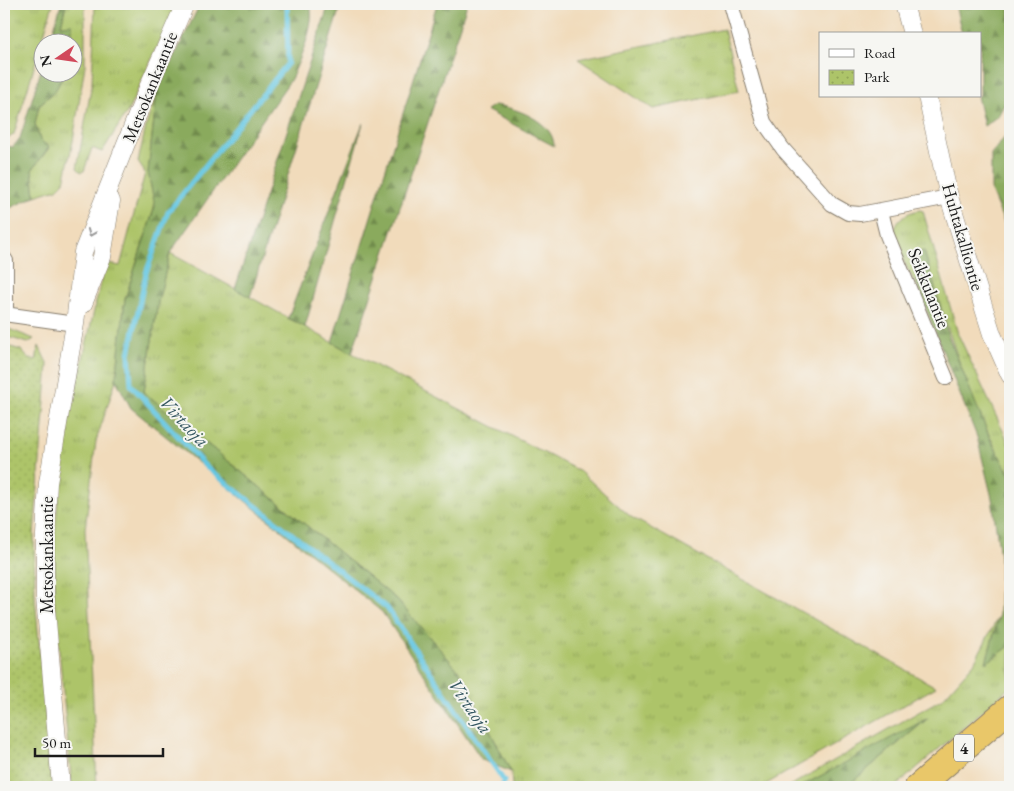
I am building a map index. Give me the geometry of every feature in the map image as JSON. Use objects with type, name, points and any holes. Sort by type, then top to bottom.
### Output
[{"type":"highway","name":"4","points":[[918,787],[1010,708]]},
{"type":"street","name":"Metsokankaantie","points":[[61,787],[45,597],[45,534],[48,483],[55,432],[75,324],[102,257],[116,171],[148,88],[185,4]]},
{"type":"street","points":[[731,4],[764,122],[783,149],[832,204],[848,213],[860,214],[949,197]]},
{"type":"street","points":[[904,4],[911,32]]},
{"type":"street","name":"Huhtakalliontie","points":[[927,98],[949,197],[992,334],[1010,375]]},
{"type":"street","name":"Seikkulantie","points":[[881,211],[887,234],[946,378]]},
{"type":"street","points":[[4,258],[6,261],[5,314],[75,324]]},
{"type":"green space","points":[[4,4],[53,4],[45,32],[32,32],[32,74],[14,134],[9,138],[4,128]]},
{"type":"green space","points":[[61,4],[66,4],[61,25],[72,24],[72,32],[53,32]]},
{"type":"green space","points":[[66,4],[85,4],[85,65],[73,141],[64,182],[57,189],[35,196],[32,170],[49,148],[40,140],[35,124],[39,105],[55,91],[60,82],[82,82],[82,32],[72,32],[72,25],[61,25]]},
{"type":"green space","points":[[95,4],[177,4],[129,109],[102,152],[92,148],[84,171],[81,172],[77,168],[92,83]]},
{"type":"green space","points":[[200,4],[310,4],[311,22],[299,62],[291,79],[170,253],[158,302],[144,392],[396,599],[459,671],[511,772],[482,760],[382,612],[131,408],[116,380],[125,299],[155,206],[148,172],[157,92]]},
{"type":"green space","points":[[329,4],[341,4],[250,297],[235,289]]},
{"type":"green space","points":[[437,4],[467,4],[352,353],[332,342]]},
{"type":"green space","points":[[955,4],[1010,4],[1010,94],[998,116],[984,126],[977,98],[982,98],[982,32],[962,32]]},
{"type":"green space","points":[[724,29],[739,91],[653,109],[578,59]]},
{"type":"green space","points":[[37,82],[60,82],[55,91],[39,105],[35,124],[40,140],[49,147],[32,170],[35,196],[4,211],[4,146],[13,147],[20,138]]},
{"type":"green space","points":[[157,92],[148,172],[155,206],[125,299],[116,380],[96,441],[85,529],[97,787],[72,787],[54,596],[55,535],[59,483],[66,432],[105,263],[120,266],[145,173],[138,162],[146,126]]},
{"type":"green space","points":[[494,105],[522,112],[540,123],[552,137],[554,146],[486,110]]},
{"type":"green space","points":[[363,123],[305,327],[288,318]]},
{"type":"green space","points":[[1010,131],[1010,237],[991,191],[991,154]]},
{"type":"green space","points":[[920,210],[923,211],[958,334],[1010,446],[1010,475],[971,394],[924,251],[916,253],[918,289],[900,254],[895,232],[898,222],[906,215]]},
{"type":"green space","points":[[924,251],[949,338],[991,441],[1010,475],[1010,646],[986,663],[999,615],[1000,557],[992,498],[977,437],[918,289],[916,253]]},
{"type":"green space","points":[[170,253],[352,353],[579,471],[631,517],[936,687],[761,787],[512,787],[511,772],[459,671],[396,599],[144,392],[158,302]]},
{"type":"green space","points":[[4,327],[34,339],[28,343],[4,336]]},
{"type":"green space","points":[[4,345],[21,350],[28,358],[36,360],[39,346],[48,365],[34,534],[35,597],[52,787],[4,787]]},
{"type":"green space","points":[[999,615],[986,662],[1010,646],[1010,687],[895,787],[846,787],[925,721],[800,787],[788,787],[943,698],[974,663]]},
{"type":"green space","points":[[928,718],[846,787],[800,787]]},
{"type":"waterway","name":"Virtaoja","points":[[287,4],[288,63],[168,212],[146,273],[129,354],[131,385],[206,467],[387,608],[504,781],[501,787]]}]
